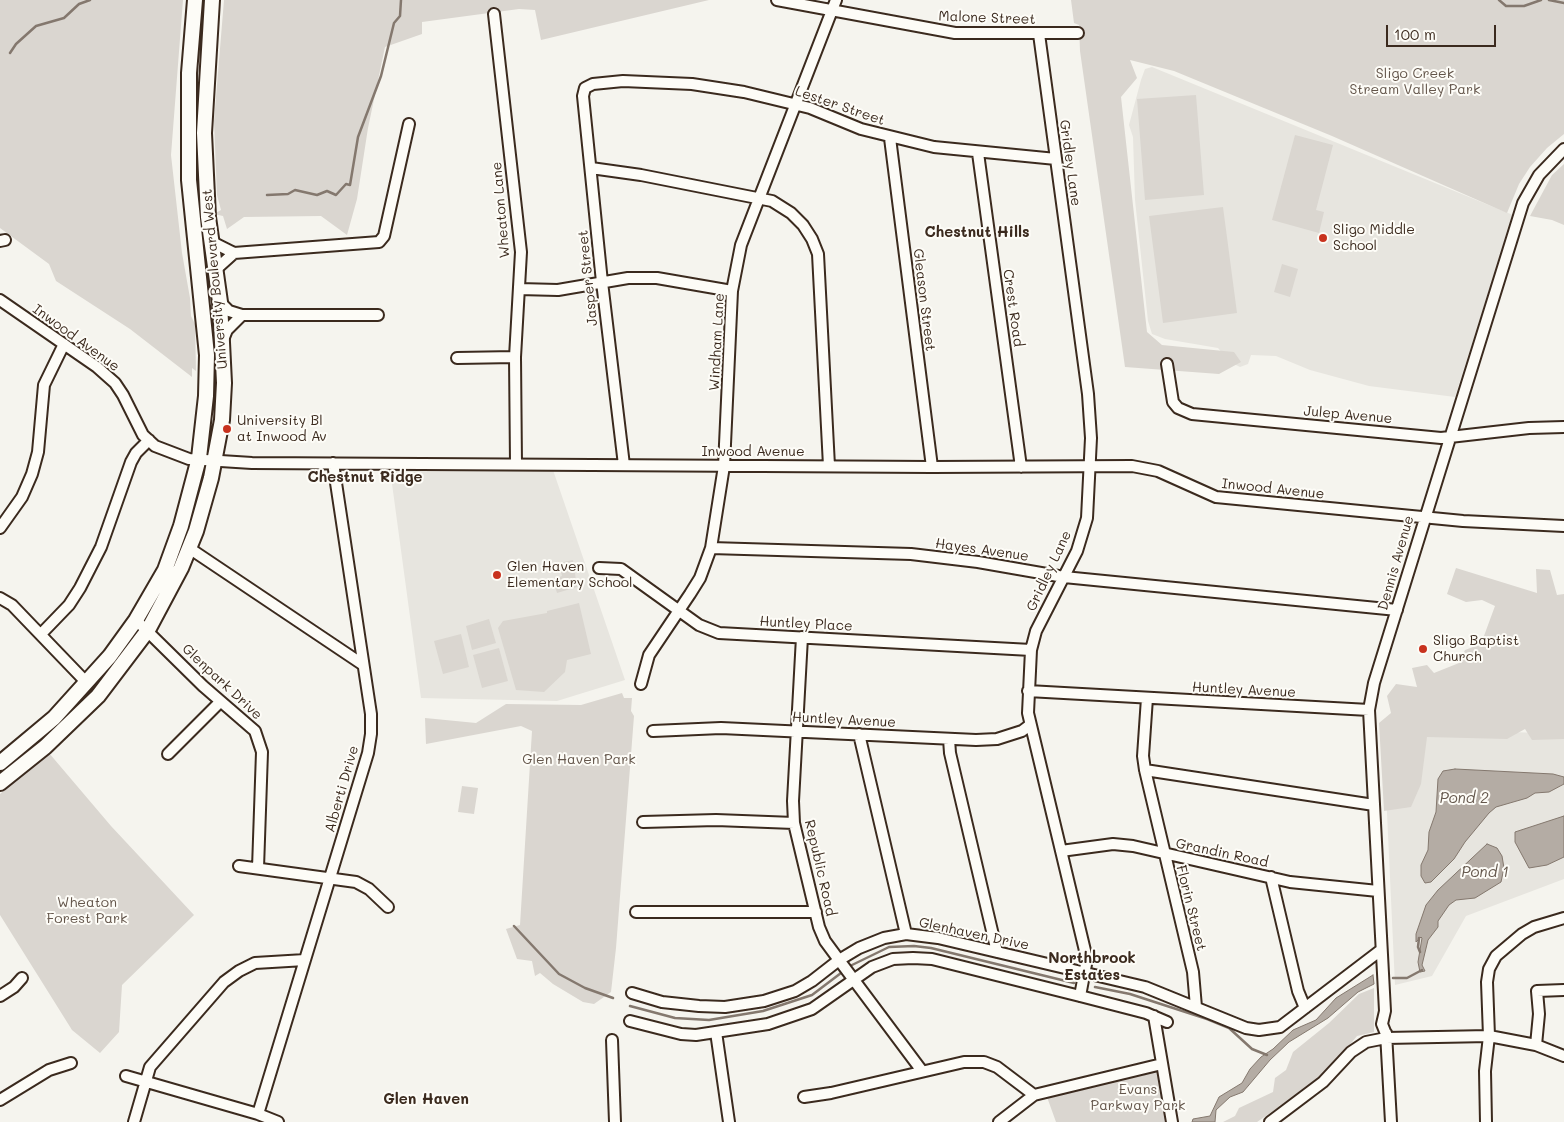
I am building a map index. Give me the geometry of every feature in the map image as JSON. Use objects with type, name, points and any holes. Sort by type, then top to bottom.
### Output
[{"type":"main road","name":"University Boulevard West","points":[[0,762],[54,718],[87,683],[136,620],[164,570],[181,526],[199,458],[206,396],[207,355],[189,180],[189,73],[196,0]]},
{"type":"main road","name":"University Boulevard West","points":[[0,783],[45,747],[98,696],[148,630],[162,608],[189,548],[216,460],[224,383],[220,302],[210,241],[204,133],[212,0]]},
{"type":"street","name":"Malone Street","points":[[777,0],[834,5],[954,33],[1078,33]]},
{"type":"street","name":"Windham Lane","points":[[641,684],[649,655],[700,578],[711,548],[724,466],[732,291],[741,245],[757,198],[834,5]]},
{"type":"street","name":"Wheaton Lane","points":[[494,14],[521,252],[515,357],[516,464]]},
{"type":"street","name":"Gridley Lane","points":[[1038,34],[1088,394],[1091,466],[1087,518],[1077,551],[1042,618],[1031,650],[1028,690],[1030,725],[1087,959],[1080,996]]},
{"type":"street","name":"Lester Street","points":[[585,88],[593,84],[623,80],[692,84],[744,92],[810,108],[890,138],[978,153],[1056,159]]},
{"type":"street","name":"Jasper Street","points":[[585,88],[583,96],[590,168],[624,465]]},
{"type":"street","points":[[210,241],[234,253],[378,242],[384,236],[409,124]]},
{"type":"street","name":"Gleason Street","points":[[890,138],[932,467]]},
{"type":"street","name":"Dennis Avenue","points":[[1391,1122],[1386,1036],[1382,1024],[1385,1011],[1369,710],[1374,683],[1424,517],[1523,203],[1539,175],[1564,149]]},
{"type":"street","name":"Crest Road","points":[[978,153],[1021,467]]},
{"type":"street","points":[[590,168],[641,175],[772,202],[790,213],[812,239],[818,254],[829,466]]},
{"type":"street","points":[[214,271],[234,253]]},
{"type":"street","points":[[519,288],[558,290],[628,278],[657,278],[732,291]]},
{"type":"street","name":"Inwood Avenue","points":[[0,300],[97,367],[115,383],[148,440],[174,455],[189,459],[199,458],[252,463],[1145,467],[1216,497],[1424,517],[1564,526]]},
{"type":"street","points":[[220,302],[229,311],[242,316],[378,315]]},
{"type":"street","points":[[222,340],[227,330],[242,316]]},
{"type":"street","points":[[0,528],[22,497],[32,474],[38,452],[44,385],[64,344]]},
{"type":"street","points":[[456,358],[515,357]]},
{"type":"street","name":"Julep Avenue","points":[[1167,364],[1173,402],[1178,408],[1192,414],[1441,438],[1529,428],[1564,427]]},
{"type":"street","points":[[41,634],[68,605],[80,588],[101,548],[131,462],[148,440]]},
{"type":"street","name":"Alberti Drive","points":[[264,1118],[305,960],[370,743],[371,714],[333,463]]},
{"type":"street","points":[[189,548],[362,664]]},
{"type":"street","name":"Hayes Avenue","points":[[711,548],[911,554],[978,562],[1064,577],[1396,610]]},
{"type":"street","name":"Huntley Place","points":[[599,568],[621,569],[699,625],[719,633],[1031,650]]},
{"type":"street","points":[[0,598],[12,605],[87,683]]},
{"type":"street","name":"Glenpark Drive","points":[[136,620],[220,702],[249,725],[260,742],[262,752],[258,868]]},
{"type":"street","name":"Republic Road","points":[[802,637],[793,801],[794,823],[816,912],[825,941],[922,1071]]},
{"type":"street","name":"Huntley Avenue","points":[[1028,690],[1369,710]]},
{"type":"street","name":"Florin Street","points":[[1146,698],[1143,756],[1145,770],[1193,972],[1196,1007]]},
{"type":"street","points":[[168,754],[220,702]]},
{"type":"street","name":"Huntley Avenue","points":[[653,731],[720,728],[949,739],[997,739],[1022,731],[1030,725]]},
{"type":"street","points":[[860,734],[906,934]]},
{"type":"street","points":[[949,739],[950,753],[997,952]]},
{"type":"street","points":[[1145,770],[1374,805]]},
{"type":"street","points":[[643,822],[716,820],[794,823]]},
{"type":"street","name":"Grandin Road","points":[[1062,851],[1113,844],[1290,882],[1378,891]]},
{"type":"street","points":[[239,866],[356,882],[369,889],[388,907]]},
{"type":"street","points":[[1271,877],[1298,992],[1305,1008]]},
{"type":"street","points":[[636,912],[718,911],[799,914],[816,912]]},
{"type":"street","points":[[1486,1122],[1485,1071],[1489,1036],[1486,982],[1489,970],[1496,956],[1522,934],[1534,927],[1564,918]]},
{"type":"street","name":"Glenhaven Drive","points":[[632,993],[662,1002],[699,1006],[725,1007],[751,1004],[794,991],[812,981],[839,960],[859,948],[884,938],[906,934],[938,938],[1145,988],[1246,1028],[1259,1030],[1280,1027],[1381,950]]},
{"type":"street","points":[[630,1021],[681,1034],[754,1027],[798,1015],[812,1009],[872,967],[894,960],[913,958],[932,959],[1080,996],[1154,1016],[1167,1022]]},
{"type":"street","points":[[134,1122],[150,1067],[224,982],[240,970],[255,963],[305,960]]},
{"type":"street","points":[[0,996],[14,987],[22,978]]},
{"type":"street","points":[[1536,1044],[1539,1014],[1537,991],[1564,990]]},
{"type":"street","points":[[1154,1016],[1172,1122]]},
{"type":"street","points":[[716,1032],[729,1122]]},
{"type":"street","points":[[1270,1122],[1323,1082],[1351,1052],[1366,1042],[1386,1036],[1489,1036],[1536,1044],[1564,1056]]},
{"type":"street","points":[[612,1040],[615,1122]]},
{"type":"street","points":[[804,1097],[831,1093],[964,1062],[984,1062],[1010,1074],[1034,1095]]},
{"type":"street","points":[[0,1100],[49,1070],[71,1063]]},
{"type":"street","points":[[998,1122],[1034,1095],[1162,1064]]},
{"type":"street","points":[[126,1076],[278,1122]]},
{"type":"shaded area","name":"Sligo Middle School","points":[[1152,67],[1513,215],[1455,397],[1369,386],[1310,370],[1276,356],[1251,355],[1248,364],[1240,367],[1230,362],[1218,348],[1165,339],[1152,334],[1148,321],[1135,200],[1133,137],[1129,125],[1145,69]]},
{"type":"shaded area","name":"Glen Haven Elementary School","points":[[390,469],[553,470],[625,680],[557,701],[421,698]]},
{"type":"shaded area","points":[[1383,727],[1564,734],[1564,879],[1466,916],[1432,976],[1395,985]]},
{"type":"green space","points":[[0,0],[183,0],[171,155],[182,253],[190,298],[191,316],[195,324],[196,371],[192,368],[192,377],[130,329],[56,281],[49,264],[0,228]]},
{"type":"green space","points":[[224,0],[709,0],[541,40],[535,10],[519,9],[422,22],[422,34],[385,47],[368,128],[357,199],[347,235],[321,216],[244,217],[227,229],[223,216],[214,214],[221,210],[217,195],[214,121]]},
{"type":"green space","name":"Sligo Creek Stream Valley Park","points":[[1071,0],[1564,0],[1564,134],[1547,148],[1530,167],[1519,184],[1507,213],[1332,136],[1174,71],[1130,60],[1137,78],[1121,97],[1147,332],[1162,345],[1234,352],[1241,362],[1219,374],[1125,367],[1080,51],[1079,25],[1074,23]]},
{"type":"green space","points":[[1196,95],[1204,195],[1145,200],[1137,99]]},
{"type":"green space","points":[[1295,135],[1333,145],[1316,210],[1324,212],[1319,233],[1272,220]]},
{"type":"green space","points":[[1564,164],[1564,225],[1552,220],[1530,216],[1552,175]]},
{"type":"green space","points":[[1223,207],[1237,313],[1163,323],[1149,216]]},
{"type":"green space","points":[[1282,264],[1298,269],[1290,297],[1274,292]]},
{"type":"green space","points":[[573,560],[577,587],[557,593],[553,580],[562,576],[559,563]]},
{"type":"green space","points":[[1456,568],[1537,593],[1536,569],[1550,570],[1557,595],[1564,594],[1564,739],[1532,740],[1525,729],[1507,739],[1427,737],[1421,784],[1411,807],[1384,811],[1379,723],[1391,713],[1387,696],[1396,684],[1417,687],[1412,668],[1427,665],[1434,673],[1459,663],[1465,650],[1481,644],[1495,606],[1482,600],[1466,602],[1447,594]]},
{"type":"green space","points":[[579,603],[591,654],[567,660],[565,672],[544,692],[516,690],[498,628],[503,621],[547,613],[547,611]]},
{"type":"green space","points":[[489,619],[496,643],[472,650],[466,626]]},
{"type":"green space","points":[[461,634],[469,667],[443,674],[434,641]]},
{"type":"green space","points":[[499,648],[508,681],[482,688],[473,655]]},
{"type":"green space","name":"Glen Haven Park","points":[[622,693],[624,698],[632,698],[631,711],[634,716],[616,948],[611,992],[594,1004],[583,1002],[553,984],[540,973],[535,976],[532,961],[517,959],[506,929],[520,925],[532,731],[521,726],[426,744],[425,718],[476,723],[506,704],[581,705]]},
{"type":"green space","name":"Wheaton Forest Park","points":[[49,753],[111,826],[194,915],[122,985],[119,1032],[100,1053],[72,1030],[0,915],[0,794]]},
{"type":"green space","points":[[462,786],[478,788],[474,814],[458,812]]},
{"type":"green space","points":[[1374,988],[1374,1032],[1357,1036],[1328,1071],[1257,1122],[1223,1122],[1235,1116],[1239,1108],[1273,1092],[1275,1078],[1286,1070],[1293,1052],[1329,1023],[1359,994]]},
{"type":"green space","name":"Evans Parkway Park","points":[[1158,1069],[1168,1122],[1056,1122],[1047,1097]]},
{"type":"water","name":"Pond 2","points":[[1455,769],[1553,774],[1564,777],[1564,784],[1549,792],[1535,793],[1527,798],[1496,807],[1465,842],[1454,859],[1431,882],[1425,883],[1421,876],[1421,865],[1428,850],[1429,832],[1436,812],[1438,779],[1443,771]]},
{"type":"water","points":[[1564,816],[1564,857],[1547,865],[1529,868],[1515,842],[1515,832]]},
{"type":"water","name":"Pond 1","points":[[1487,844],[1497,848],[1502,856],[1504,868],[1501,882],[1475,898],[1456,900],[1449,905],[1438,921],[1438,927],[1428,940],[1422,965],[1425,971],[1420,972],[1418,962],[1422,938],[1416,942],[1416,934],[1426,905],[1438,890]]},
{"type":"water","points":[[1373,975],[1374,984],[1358,992],[1328,1018],[1289,1042],[1270,1060],[1243,1092],[1230,1097],[1216,1110],[1215,1122],[1192,1122],[1193,1119],[1210,1116],[1219,1097],[1242,1083],[1250,1069],[1261,1057],[1273,1049],[1293,1030],[1316,1020],[1336,998]]},
{"type":"waterway","points":[[10,53],[16,44],[36,26],[64,18],[79,4],[90,0]]},
{"type":"waterway","points":[[267,195],[288,194],[295,190],[317,195],[327,191],[336,195],[346,184],[350,185],[358,137],[381,76],[394,23],[400,16],[401,0]]},
{"type":"waterway","points":[[1499,0],[1506,6],[1524,6],[1541,0]]},
{"type":"waterway","points":[[1549,0],[1564,3]]},
{"type":"waterway","points":[[514,926],[559,974],[585,988],[613,998]]},
{"type":"waterway","points":[[1419,938],[1418,947],[1420,952]]},
{"type":"waterway","points":[[850,966],[889,947],[914,946],[931,948],[1074,983]]},
{"type":"waterway","points":[[1393,978],[1407,978],[1422,970]]},
{"type":"waterway","points":[[630,1006],[675,1018],[709,1020],[763,1011],[812,995],[841,973]]},
{"type":"waterway","points":[[1095,987],[1130,994],[1207,1019],[1229,1028],[1252,1049],[1267,1055]]},
{"type":"place","name":"Sligo Middle School","points":[[1323,238]]},
{"type":"place","name":"University Bl at Inwood Av","points":[[227,429]]},
{"type":"place","name":"Glen Haven Elementary School","points":[[497,575]]},
{"type":"place","name":"Sligo Baptist Church","points":[[1423,649]]},
{"type":"district","name":"Chestnut Hills","points":[[977,232]]},
{"type":"district","name":"Chestnut Ridge","points":[[365,477]]},
{"type":"district","name":"Northbrook Estates","points":[[1092,966]]},
{"type":"district","name":"Glen Haven","points":[[426,1099]]}]
